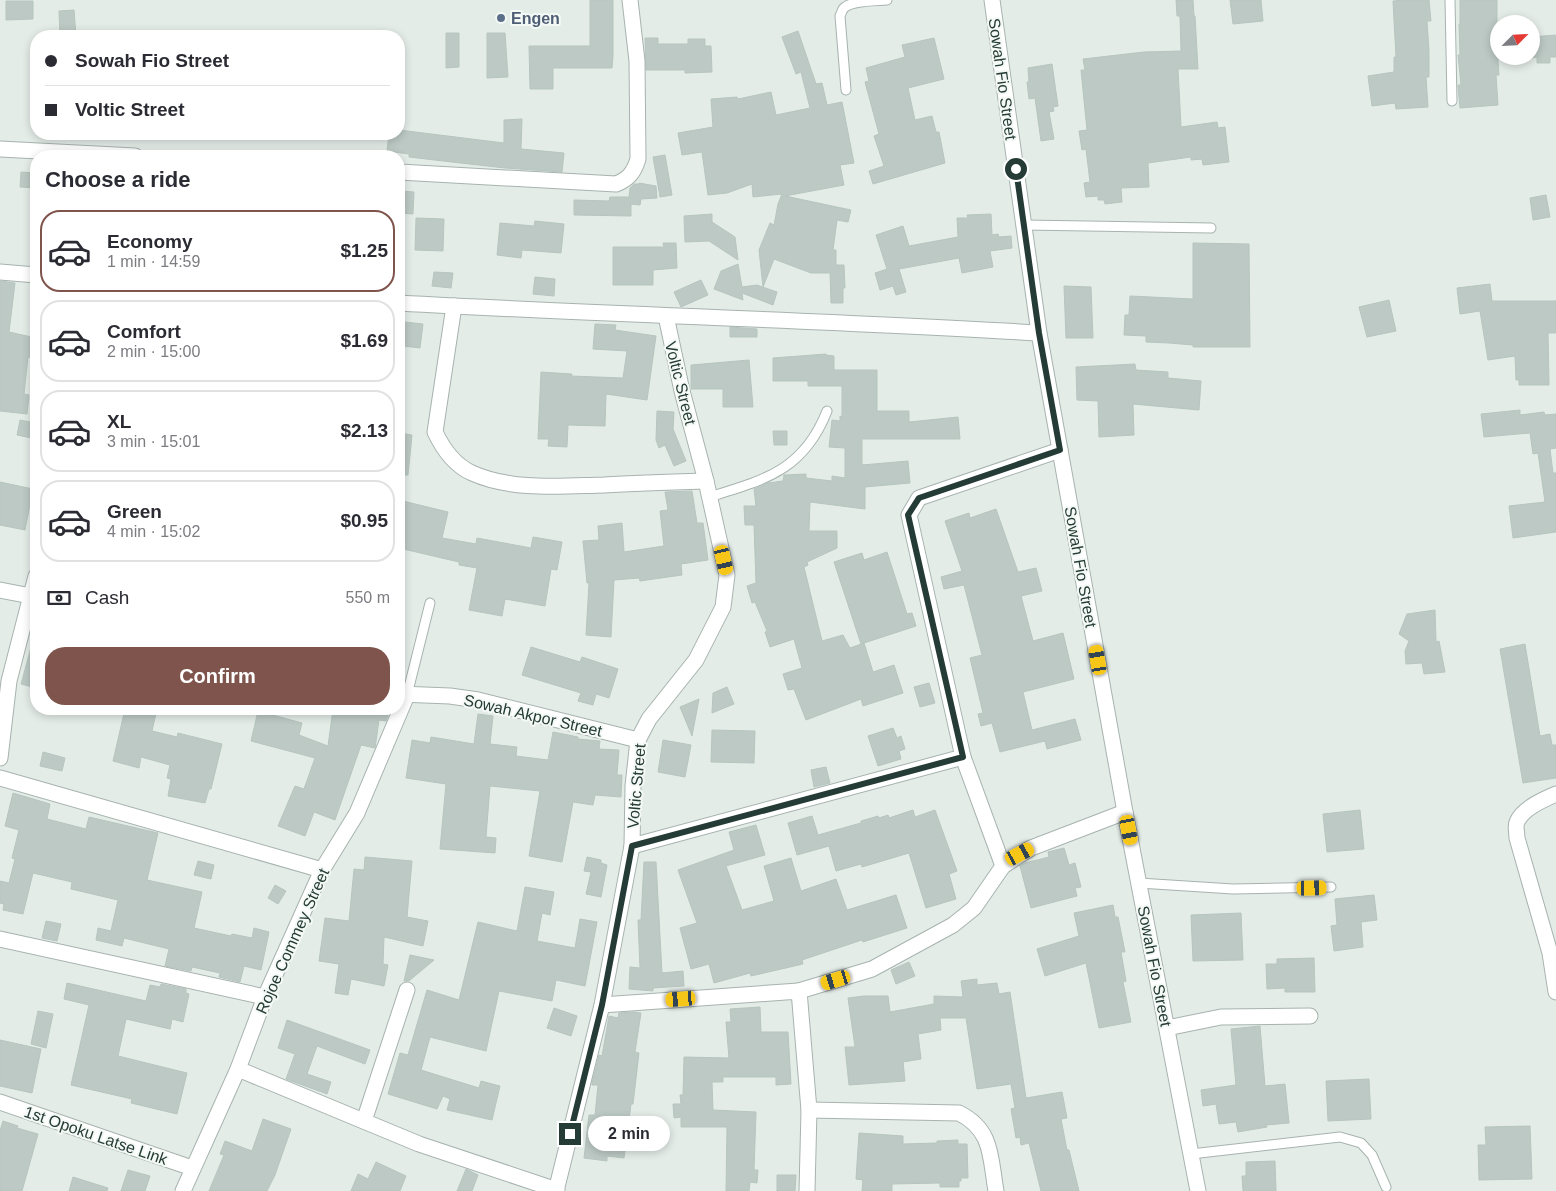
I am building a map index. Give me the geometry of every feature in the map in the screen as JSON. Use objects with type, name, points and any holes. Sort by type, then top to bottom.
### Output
[{"type":"street","points":[[405,172],[616,184],[625,180],[634,172],[638,158],[636,61],[630,0]]},
{"type":"street","name":"Sowah Fio Street","points":[[992,0],[1039,333],[1125,812],[1198,1191]]},
{"type":"street","points":[[0,149],[30,151]]},
{"type":"street","points":[[0,272],[30,275]]},
{"type":"street","points":[[405,303],[840,322],[1039,333]]},
{"type":"street","points":[[454,306],[435,432],[442,448],[456,462],[472,473],[508,483],[541,487],[706,481]]},
{"type":"street","name":"Voltic Street","points":[[556,1191],[602,1005],[632,846],[633,786],[638,740],[649,719],[696,660],[723,607],[727,575],[706,481],[682,391],[666,316]]},
{"type":"street","points":[[1003,866],[963,757],[908,515],[919,498],[1060,450]]},
{"type":"street","points":[[0,590],[30,595]]},
{"type":"street","points":[[0,758],[9,681],[30,610]]},
{"type":"street","name":"Sowah Akpor Street","points":[[405,694],[450,696],[478,700],[638,740]]},
{"type":"street","name":"Rojoe Commey Street","points":[[183,1191],[238,1069],[265,997],[322,870],[357,813],[395,715]]},
{"type":"street","points":[[632,846],[963,757]]},
{"type":"street","points":[[0,778],[322,870]]},
{"type":"street","points":[[1556,794],[1524,812],[1517,822],[1517,838],[1550,954],[1556,992]]},
{"type":"street","points":[[602,1005],[798,991],[872,969],[953,925],[974,908],[1003,866],[1031,848],[1125,812]]},
{"type":"street","points":[[0,939],[265,997]]},
{"type":"street","points":[[364,1121],[407,990]]},
{"type":"street","points":[[798,991],[809,1110],[807,1191]]},
{"type":"street","points":[[1167,1028],[1220,1018],[1310,1016]]},
{"type":"street","points":[[238,1069],[419,1144],[556,1191]]},
{"type":"street","name":"1st Opoku Latse Link","points":[[0,1102],[192,1168]]},
{"type":"street","points":[[809,1110],[959,1113],[972,1119],[983,1132],[989,1147],[996,1191]]},
{"type":"lane","points":[[846,90],[840,16],[848,5],[887,0]]},
{"type":"lane","points":[[1450,0],[1452,100]]},
{"type":"lane","points":[[1024,225],[1211,228]]},
{"type":"lane","points":[[709,497],[756,483],[786,467],[802,453],[820,428],[827,410]]},
{"type":"lane","points":[[405,687],[430,603]]},
{"type":"lane","points":[[1139,883],[1233,889],[1331,887]]},
{"type":"lane","points":[[1191,1154],[1340,1136],[1362,1143],[1372,1156],[1386,1187]]},
{"type":"building","points":[[590,0],[613,0],[612,68],[553,68],[553,89],[530,89],[529,46],[590,46]]},
{"type":"building","points":[[1176,0],[1193,0],[1198,69],[1178,69],[1181,127],[1217,122],[1218,128],[1225,127],[1229,162],[1203,165],[1202,159],[1191,160],[1191,157],[1148,163],[1149,187],[1121,188],[1122,202],[1105,204],[1104,200],[1098,200],[1098,196],[1086,197],[1084,183],[1090,182],[1086,149],[1082,150],[1079,131],[1087,130],[1081,70],[1085,70],[1083,59],[1144,52],[1181,51],[1180,16],[1177,16]]},
{"type":"building","points":[[1230,0],[1261,0],[1263,21],[1233,24]]},
{"type":"building","points":[[1429,0],[1431,21],[1427,21],[1429,77],[1426,77],[1428,107],[1396,109],[1395,103],[1372,106],[1368,76],[1394,72],[1394,57],[1396,57],[1393,1]]},
{"type":"building","points":[[1460,0],[1497,0],[1497,15],[1490,15],[1490,65],[1498,65],[1499,75],[1496,75],[1498,105],[1460,108],[1458,85],[1461,85],[1458,55],[1460,55]]},
{"type":"building","points":[[6,1],[33,1],[33,19],[6,20]]},
{"type":"building","points":[[74,10],[76,30],[60,30],[59,11]]},
{"type":"building","points":[[798,31],[816,84],[822,83],[827,105],[842,102],[854,163],[840,165],[844,185],[785,196],[851,210],[848,222],[837,220],[833,250],[836,250],[836,265],[844,265],[845,288],[843,288],[843,303],[831,303],[830,273],[811,273],[774,259],[763,287],[759,250],[770,223],[774,225],[782,194],[753,197],[752,184],[727,193],[708,195],[702,152],[682,155],[678,133],[713,127],[711,99],[737,97],[738,99],[771,92],[776,115],[810,108],[801,72],[796,74],[782,37]]},
{"type":"building","points":[[446,33],[459,33],[459,67],[446,68]]},
{"type":"building","points":[[487,33],[505,33],[508,77],[487,78]]},
{"type":"building","points":[[1556,35],[1556,57],[1550,57],[1550,63],[1540,63],[1540,36]]},
{"type":"building","points":[[645,38],[658,38],[658,44],[688,44],[688,39],[705,39],[705,46],[711,46],[712,72],[685,73],[685,70],[646,70]]},
{"type":"building","points":[[934,38],[944,79],[908,88],[915,120],[932,116],[936,132],[939,132],[945,163],[873,184],[869,171],[884,166],[874,136],[879,134],[865,82],[869,81],[866,68],[905,57],[902,45]]},
{"type":"building","points":[[1052,64],[1058,106],[1053,107],[1054,111],[1049,112],[1054,139],[1041,141],[1035,98],[1029,99],[1028,68]]},
{"type":"building","points":[[522,119],[521,149],[564,153],[562,172],[505,168],[409,157],[409,154],[405,153],[405,150],[387,150],[388,140],[405,140],[405,131],[504,143],[504,120]]},
{"type":"building","points":[[665,155],[672,195],[660,197],[653,157]]},
{"type":"building","points":[[21,172],[30,173],[30,188],[20,187]]},
{"type":"building","points":[[634,184],[656,186],[657,198],[641,199],[640,205],[631,204],[631,216],[574,215],[574,200],[609,201],[610,197],[629,197],[630,188]]},
{"type":"building","points":[[405,191],[414,192],[413,214],[405,213]]},
{"type":"building","points":[[1546,195],[1550,217],[1533,220],[1530,198]]},
{"type":"building","points":[[712,214],[712,222],[735,237],[738,260],[709,241],[685,242],[684,216]]},
{"type":"building","points":[[991,214],[992,235],[998,234],[999,237],[1011,236],[1012,248],[990,251],[993,267],[962,273],[959,258],[899,269],[906,292],[896,295],[893,286],[880,290],[875,273],[887,269],[876,235],[903,226],[909,246],[958,237],[957,218],[968,218],[967,215]]},
{"type":"building","points":[[416,218],[444,219],[443,251],[415,250]]},
{"type":"building","points":[[535,221],[564,224],[561,253],[522,250],[521,258],[497,255],[500,223],[534,226]]},
{"type":"building","points":[[663,243],[676,243],[677,268],[653,270],[653,285],[613,285],[613,247],[664,247]]},
{"type":"building","points":[[1193,243],[1249,244],[1250,347],[1193,347],[1193,345],[1146,342],[1146,336],[1124,335],[1125,315],[1129,315],[1130,296],[1193,299]]},
{"type":"building","points":[[738,264],[742,287],[757,285],[777,292],[773,305],[742,293],[743,300],[714,289],[721,271]]},
{"type":"building","points":[[434,272],[453,273],[451,288],[432,286]]},
{"type":"building","points":[[535,277],[555,279],[554,296],[533,294]]},
{"type":"building","points":[[701,280],[708,295],[681,307],[674,292]]},
{"type":"building","points":[[0,281],[15,283],[9,332],[30,337],[30,358],[28,357],[24,394],[29,395],[27,414],[0,411]]},
{"type":"building","points":[[1490,284],[1492,301],[1556,301],[1556,333],[1548,333],[1549,385],[1519,385],[1519,380],[1516,380],[1515,356],[1488,360],[1480,311],[1460,314],[1457,288]]},
{"type":"building","points":[[1064,286],[1091,287],[1093,338],[1066,338]]},
{"type":"building","points":[[1389,300],[1396,331],[1367,337],[1359,307]]},
{"type":"building","points":[[405,322],[423,324],[420,348],[405,346]]},
{"type":"building","points":[[595,324],[616,325],[615,330],[656,336],[647,400],[606,394],[605,426],[568,425],[567,447],[548,446],[549,439],[538,439],[541,372],[572,374],[571,376],[623,378],[627,351],[593,349]]},
{"type":"building","points":[[730,327],[757,329],[757,337],[730,337]]},
{"type":"building","points":[[826,354],[834,356],[834,370],[877,370],[877,411],[909,411],[909,422],[958,417],[960,439],[862,439],[862,465],[908,461],[910,483],[865,487],[865,509],[810,502],[809,531],[837,531],[837,548],[807,562],[808,565],[804,567],[822,641],[843,635],[850,648],[864,643],[873,672],[894,665],[903,693],[863,706],[861,699],[806,720],[794,689],[788,690],[783,674],[802,668],[794,639],[770,647],[765,632],[767,631],[755,602],[752,603],[747,586],[756,583],[754,525],[745,525],[744,506],[756,506],[754,489],[768,483],[783,481],[784,475],[806,474],[806,478],[832,481],[832,476],[845,478],[845,448],[829,447],[832,420],[840,421],[840,416],[842,417],[842,386],[808,386],[808,381],[773,381],[773,358]]},
{"type":"building","points":[[749,360],[753,407],[723,407],[723,389],[691,389],[691,365]]},
{"type":"building","points":[[1135,364],[1136,370],[1168,372],[1168,378],[1201,381],[1199,410],[1133,404],[1134,435],[1099,437],[1098,401],[1077,400],[1076,367]]},
{"type":"building","points":[[1520,410],[1520,415],[1544,412],[1545,415],[1556,414],[1556,448],[1550,449],[1553,473],[1556,473],[1556,532],[1513,538],[1509,506],[1545,502],[1538,453],[1533,454],[1530,433],[1484,437],[1481,414]]},
{"type":"building","points":[[657,411],[674,412],[673,429],[686,461],[674,466],[665,445],[659,448],[656,440]]},
{"type":"building","points":[[20,420],[30,422],[30,438],[17,435]]},
{"type":"building","points":[[773,431],[787,431],[787,445],[774,445]]},
{"type":"building","points":[[405,434],[412,435],[408,475],[405,475]]},
{"type":"building","points":[[0,482],[30,488],[30,504],[25,530],[0,525]]},
{"type":"building","points":[[692,491],[697,523],[703,523],[708,560],[681,564],[682,575],[640,581],[639,578],[614,580],[611,637],[586,635],[589,583],[587,583],[583,541],[599,540],[598,526],[622,523],[624,552],[664,546],[660,511],[668,510],[665,492]]},
{"type":"building","points":[[405,501],[448,512],[442,538],[476,544],[477,538],[531,548],[533,537],[562,542],[557,570],[551,569],[545,606],[505,599],[502,616],[469,610],[477,568],[459,565],[459,562],[405,549]]},
{"type":"building","points":[[996,509],[1018,572],[1036,568],[1042,591],[1021,596],[1033,641],[1063,633],[1074,679],[1023,692],[1032,730],[1075,719],[1081,740],[1047,749],[1045,741],[1000,752],[992,723],[981,726],[978,714],[983,713],[970,658],[982,655],[964,585],[944,589],[941,577],[962,571],[945,521],[969,513],[970,518]]},
{"type":"building","points":[[887,552],[907,614],[912,613],[916,626],[861,644],[834,562],[862,553],[864,560]]},
{"type":"building","points":[[1435,610],[1436,642],[1439,641],[1445,672],[1424,674],[1422,663],[1406,664],[1405,651],[1409,641],[1399,634],[1407,614]]},
{"type":"building","points":[[1525,644],[1540,736],[1550,734],[1552,745],[1556,745],[1556,778],[1523,783],[1500,649]]},
{"type":"building","points":[[531,647],[580,662],[582,657],[618,669],[609,698],[596,694],[593,705],[578,701],[581,693],[522,675]]},
{"type":"building","points":[[30,651],[30,686],[21,684]]},
{"type":"building","points":[[929,683],[935,703],[920,707],[914,687]]},
{"type":"building","points":[[727,687],[734,704],[712,713],[713,693]]},
{"type":"building","points":[[699,699],[692,736],[680,707]]},
{"type":"building","points":[[478,714],[493,716],[490,744],[517,747],[516,756],[548,760],[553,732],[578,737],[578,739],[600,741],[599,749],[619,750],[617,775],[622,775],[621,797],[595,795],[593,805],[573,802],[562,862],[529,856],[540,791],[490,786],[486,837],[496,838],[495,853],[440,849],[446,784],[406,778],[412,740],[430,743],[431,737],[474,744]]},
{"type":"building","points":[[124,715],[156,715],[152,731],[177,737],[178,733],[222,744],[211,789],[209,789],[205,803],[168,796],[171,779],[167,778],[170,765],[141,757],[139,768],[113,761]]},
{"type":"building","points":[[257,715],[273,715],[302,723],[299,735],[328,746],[332,715],[388,715],[386,721],[379,720],[375,748],[361,745],[335,820],[314,812],[305,836],[278,826],[295,786],[304,789],[315,758],[251,741]]},
{"type":"building","points":[[893,728],[897,738],[901,736],[905,749],[899,751],[901,759],[878,766],[868,736]]},
{"type":"building","points":[[712,730],[755,731],[754,763],[711,762]]},
{"type":"building","points":[[663,740],[691,745],[685,777],[658,772]]},
{"type":"building","points":[[43,752],[65,758],[62,771],[40,766]]},
{"type":"building","points":[[826,767],[830,783],[814,787],[811,770]]},
{"type":"building","points":[[13,793],[50,804],[47,819],[86,829],[89,817],[158,833],[147,880],[202,892],[194,928],[231,936],[232,934],[252,938],[254,928],[269,932],[261,970],[244,966],[240,982],[219,977],[220,973],[192,967],[191,971],[165,966],[169,949],[124,938],[122,946],[96,940],[98,928],[111,931],[118,900],[71,889],[72,882],[33,873],[23,914],[3,910],[4,904],[0,903],[0,881],[9,883],[15,859],[12,858],[19,830],[5,826]]},
{"type":"building","points":[[913,810],[915,817],[935,810],[957,871],[949,874],[956,899],[926,908],[909,853],[862,867],[861,864],[836,871],[829,846],[797,855],[788,823],[812,816],[818,835],[861,823],[861,821],[878,816],[879,818],[888,815],[889,818]]},
{"type":"building","points":[[1360,810],[1364,849],[1327,852],[1323,814]]},
{"type":"building","points":[[756,825],[765,855],[726,866],[742,910],[774,901],[764,866],[791,858],[801,891],[836,879],[847,910],[896,895],[907,928],[863,942],[862,940],[802,960],[803,964],[751,976],[750,973],[714,983],[709,964],[691,969],[680,928],[697,923],[678,870],[734,850],[729,832]]},
{"type":"building","points":[[1064,848],[1069,865],[1075,863],[1081,887],[1075,888],[1077,896],[1031,908],[1020,866],[1049,857],[1048,852]]},
{"type":"building","points":[[365,857],[412,861],[407,917],[428,921],[423,946],[384,937],[383,964],[388,965],[384,986],[351,979],[348,995],[335,993],[339,964],[319,961],[325,918],[349,921],[354,869],[364,870]]},
{"type":"building","points":[[587,857],[601,860],[601,863],[607,865],[601,897],[586,894],[591,872],[584,871]]},
{"type":"building","points":[[198,861],[214,865],[211,879],[194,875]]},
{"type":"building","points":[[644,862],[656,862],[662,973],[683,971],[684,986],[653,988],[653,991],[629,989],[630,967],[640,968],[638,920],[641,920]]},
{"type":"building","points":[[275,885],[286,891],[278,904],[268,898]]},
{"type":"building","points":[[525,887],[554,892],[550,915],[542,913],[537,941],[575,948],[580,919],[597,922],[585,986],[556,980],[552,1001],[499,991],[486,1051],[430,1037],[421,1070],[479,1088],[481,1081],[500,1086],[492,1120],[447,1110],[450,1099],[443,1096],[437,1109],[388,1094],[400,1053],[408,1055],[427,990],[459,1000],[478,922],[517,931]]},
{"type":"building","points":[[1374,895],[1377,920],[1361,922],[1363,947],[1334,951],[1331,926],[1337,925],[1335,899]]},
{"type":"building","points":[[1113,905],[1115,917],[1118,917],[1125,952],[1121,952],[1126,981],[1123,982],[1131,1022],[1099,1028],[1086,963],[1045,976],[1037,949],[1079,936],[1074,913]]},
{"type":"building","points":[[1241,913],[1243,960],[1193,961],[1191,915]]},
{"type":"building","points":[[46,921],[61,924],[57,941],[42,938]]},
{"type":"building","points":[[410,955],[434,960],[409,981],[404,981]]},
{"type":"building","points":[[1314,958],[1315,992],[1285,992],[1285,988],[1267,989],[1266,964],[1277,964],[1277,959]]},
{"type":"building","points":[[909,962],[915,976],[896,984],[891,970]]},
{"type":"building","points":[[977,979],[977,985],[997,983],[999,994],[1010,992],[1026,1098],[1062,1092],[1067,1118],[1061,1119],[1067,1150],[1069,1150],[1079,1191],[1041,1191],[1029,1143],[1021,1145],[1020,1137],[1016,1138],[1011,1109],[1015,1108],[1011,1084],[977,1089],[966,1018],[940,1018],[941,1030],[918,1034],[921,1059],[903,1062],[905,1081],[849,1085],[845,1047],[855,1047],[848,998],[888,996],[890,1012],[934,1004],[934,996],[963,997],[961,981]]},
{"type":"building","points":[[67,983],[146,1001],[150,985],[160,987],[161,984],[186,989],[186,993],[189,994],[183,1022],[172,1019],[170,1029],[126,1019],[118,1056],[187,1073],[177,1114],[131,1103],[132,1099],[71,1085],[89,1005],[64,999]]},
{"type":"building","points":[[760,1007],[761,1032],[788,1032],[791,1084],[776,1085],[776,1077],[723,1077],[723,1082],[712,1082],[713,1110],[756,1112],[754,1170],[758,1170],[757,1183],[750,1182],[749,1191],[726,1191],[727,1127],[681,1127],[681,1117],[674,1118],[673,1104],[681,1104],[680,1095],[683,1095],[684,1057],[729,1058],[726,1022],[731,1022],[730,1009]]},
{"type":"building","points":[[554,1008],[577,1016],[571,1036],[547,1028]]},
{"type":"building","points":[[38,1011],[53,1014],[46,1048],[31,1044]]},
{"type":"building","points":[[619,1013],[641,1013],[635,1052],[639,1053],[624,1158],[607,1156],[607,1161],[584,1158],[589,1115],[595,1115],[598,1085],[592,1085],[592,1083],[599,1055],[602,1056],[609,1016],[618,1018]]},
{"type":"building","points":[[287,1020],[370,1050],[365,1064],[317,1046],[307,1074],[331,1082],[327,1094],[286,1079],[295,1054],[278,1048]]},
{"type":"building","points":[[1260,1026],[1265,1086],[1285,1084],[1289,1123],[1266,1125],[1267,1127],[1238,1132],[1236,1122],[1219,1124],[1216,1104],[1203,1106],[1201,1090],[1236,1085],[1231,1029]]},
{"type":"building","points":[[0,1040],[41,1049],[32,1093],[0,1086]]},
{"type":"building","points":[[1369,1079],[1371,1119],[1328,1121],[1326,1081]]},
{"type":"building","points":[[263,1119],[291,1129],[275,1175],[267,1191],[209,1191],[224,1155],[220,1154],[225,1141],[252,1151]]},
{"type":"building","points":[[3,1121],[18,1126],[17,1128],[38,1134],[22,1191],[0,1191],[0,1131]]},
{"type":"building","points":[[1530,1126],[1532,1179],[1479,1180],[1478,1145],[1486,1145],[1485,1127]]},
{"type":"building","points":[[859,1133],[903,1136],[903,1144],[958,1140],[958,1144],[967,1144],[968,1178],[961,1178],[959,1187],[940,1187],[940,1183],[892,1184],[892,1191],[862,1191],[863,1180],[856,1179]]},
{"type":"building","points":[[1275,1161],[1276,1191],[1243,1191],[1242,1176],[1246,1176],[1246,1162]]},
{"type":"building","points":[[376,1162],[406,1176],[400,1191],[351,1191],[358,1174],[368,1179]]},
{"type":"building","points":[[466,1169],[478,1175],[472,1191],[457,1191]]},
{"type":"building","points":[[128,1170],[150,1176],[145,1191],[121,1191]]},
{"type":"building","points":[[777,1175],[796,1175],[795,1191],[777,1191]]},
{"type":"building","points":[[73,1177],[108,1188],[107,1191],[69,1191]]},
{"type":"place","name":"Engen","points":[[501,18]]},
{"type":"route","points":[[570,1134],[607,982],[632,846],[963,757],[908,515],[919,498],[1060,450],[1039,333],[1016,169]]}]
